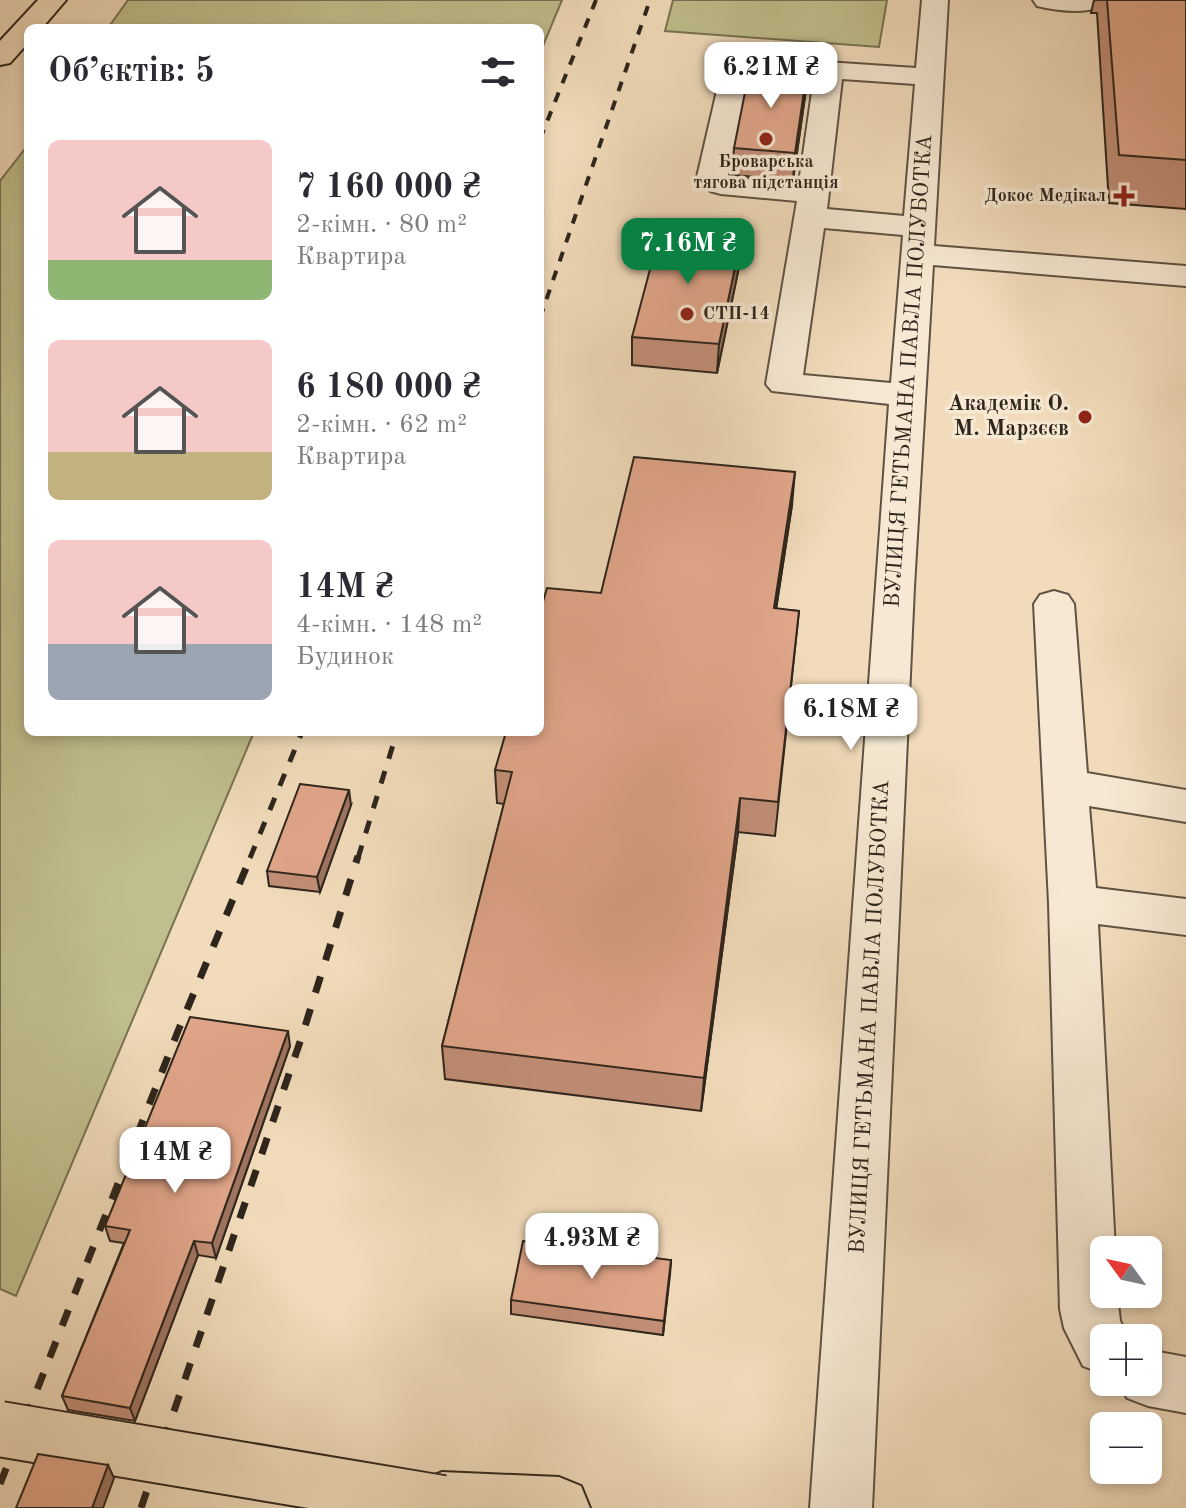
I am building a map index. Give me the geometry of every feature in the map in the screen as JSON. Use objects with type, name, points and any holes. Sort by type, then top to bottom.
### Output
[{"type":"highway","points":[[31,24],[53,0]]},
{"type":"highway","points":[[0,57],[24,31]]},
{"type":"highway","points":[[0,1429],[442,1503],[559,1508]]},
{"type":"street","name":"ВУЛИЦЯ ГЕТЬМАНА ПАВЛА ПОЛУБОТКА","points":[[841,1508],[907,395],[935,0]]},
{"type":"street","points":[[1046,0],[1085,3]]},
{"type":"street","points":[[929,77],[751,65],[736,69],[712,177],[721,185],[811,205],[918,240],[1124,275],[1186,276]]},
{"type":"street","points":[[829,70],[784,384],[907,395]]},
{"type":"street","points":[[1054,604],[1073,903],[1089,1309],[1092,1324]]},
{"type":"street","points":[[1066,786],[1186,806]]},
{"type":"street","points":[[1073,903],[1186,917]]},
{"type":"street","points":[[1162,1381],[1186,1385]]},
{"type":"shaded area","points":[[128,0],[562,0],[544,43],[544,24],[111,24]]},
{"type":"shaded area","points":[[673,0],[887,0],[879,47],[665,31]]},
{"type":"shaded area","points":[[24,150],[24,736],[252,736],[16,1296],[0,1289],[0,181]]},
{"type":"building","points":[[1107,0],[1186,0],[1186,160],[1119,155]]},
{"type":"building","points":[[750,67],[807,71],[795,153],[734,148]]},
{"type":"building","name":"СТП-14","points":[[661,228],[742,234],[719,344],[632,337]]},
{"type":"building","points":[[634,457],[795,472],[774,608],[799,611],[778,802],[740,798],[704,1078],[442,1046],[512,772],[495,770],[505,736],[544,736],[544,598],[547,588],[601,593]]},
{"type":"building","points":[[300,784],[349,790],[317,877],[267,871]]},
{"type":"building","points":[[190,1017],[288,1031],[212,1243],[194,1241],[130,1408],[62,1396],[130,1230],[105,1226]]},
{"type":"building","points":[[523,1241],[671,1260],[664,1321],[511,1300]]},
{"type":"building","points":[[38,1454],[108,1465],[92,1508],[16,1508]]},
{"type":"railway","points":[[544,129],[596,0]]},
{"type":"railway","points":[[544,306],[650,0]]},
{"type":"railway","points":[[250,858],[300,736]]},
{"type":"railway","points":[[358,858],[396,736]]},
{"type":"railway","points":[[0,1484],[178,1031],[251,856]]},
{"type":"railway","points":[[141,1508],[302,1036],[358,856]]},
{"type":"place","name":"Броварська тягова підстанція","points":[[766,139]]},
{"type":"place","name":"Докос Медікал","points":[[1124,196]]},
{"type":"place","name":"СТП-14","points":[[687,314]]},
{"type":"place","name":"Академік О. М. Марзєєв","points":[[1085,417]]}]
